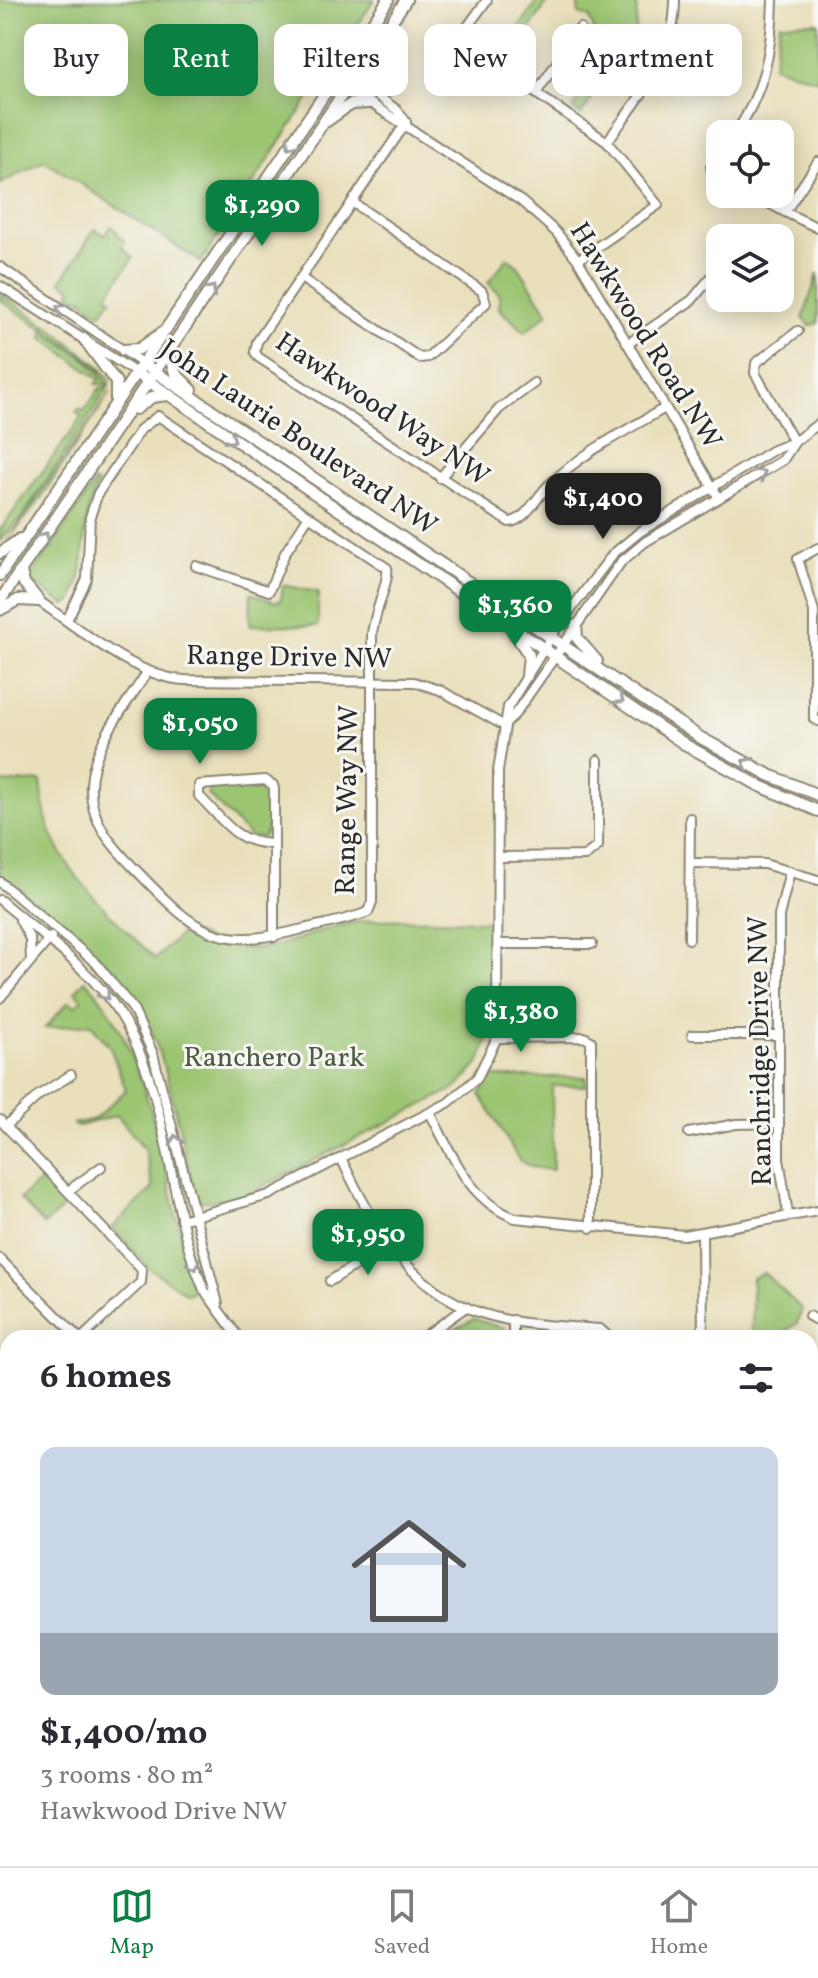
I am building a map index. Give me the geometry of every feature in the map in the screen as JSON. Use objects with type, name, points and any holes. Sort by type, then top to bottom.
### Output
[{"type":"main road","points":[[372,24],[388,0]]},
{"type":"main road","points":[[389,24],[406,0]]},
{"type":"main road","points":[[0,574],[324,96]]},
{"type":"main road","points":[[0,601],[169,355],[341,96]]},
{"type":"main road","points":[[325,122],[351,104],[369,103]]},
{"type":"main road","points":[[123,350],[142,347],[171,325]]},
{"type":"main road","points":[[84,339],[116,382],[116,404]]},
{"type":"main road","points":[[169,355],[175,373],[211,408]]},
{"type":"main road","name":"John Laurie Boulevard NW","points":[[141,369],[211,408],[720,766],[818,811]]},
{"type":"main road","name":"John Laurie Boulevard NW","points":[[153,378],[167,395],[503,620],[602,670],[701,738],[769,775],[818,795]]},
{"type":"main road","points":[[125,418],[152,397],[167,395]]},
{"type":"main road","points":[[0,553],[28,533]]},
{"type":"main road","points":[[21,572],[24,583],[39,601]]},
{"type":"main road","points":[[0,610],[18,600],[39,601]]},
{"type":"main road","points":[[503,620],[528,651],[527,676]]},
{"type":"main road","points":[[576,625],[577,638],[602,670]]},
{"type":"street","points":[[487,0],[465,30],[463,41],[607,142],[658,205],[578,260]]},
{"type":"street","points":[[607,142],[663,62],[673,35],[675,0]]},
{"type":"street","points":[[743,120],[761,90],[772,45],[773,0]]},
{"type":"street","points":[[537,92],[552,70]]},
{"type":"street","name":"Hawkwood Road NW","points":[[362,96],[392,119],[406,123],[536,213],[578,260],[719,498]]},
{"type":"street","name":"Hawkwood Road NW","points":[[373,96],[397,110],[406,123]]},
{"type":"street","name":"Hawkwood Way NW","points":[[406,123],[257,342],[255,352],[504,520],[517,521],[548,486],[581,457],[665,408]]},
{"type":"street","points":[[785,212],[818,162]]},
{"type":"street","points":[[301,278],[420,358],[428,357],[486,303],[482,291],[352,202]]},
{"type":"street","points":[[777,208],[818,228]]},
{"type":"street","name":"John Laurie Boulevard NW","points":[[0,267],[123,350],[141,369]]},
{"type":"street","points":[[629,343],[692,300],[706,283]]},
{"type":"street","name":"John Laurie Boulevard NW","points":[[0,286],[84,339],[141,369]]},
{"type":"street","points":[[794,442],[755,373],[756,363],[798,331]]},
{"type":"street","points":[[440,478],[499,409],[534,383]]},
{"type":"street","points":[[67,620],[87,579],[90,517],[98,493],[141,429],[154,417],[166,419],[388,572],[373,622],[372,680]]},
{"type":"street","points":[[503,725],[515,714],[553,646],[613,554],[641,531],[773,450],[794,442],[818,424]]},
{"type":"street","points":[[181,1220],[260,1198],[430,1113],[470,1086],[489,1059],[497,1038],[498,771],[508,707],[527,676],[576,625],[621,562],[645,542],[783,460],[794,442]]},
{"type":"street","points":[[196,566],[269,591],[285,553],[309,516]]},
{"type":"street","points":[[818,548],[798,559],[811,598],[816,637],[814,719],[818,721]]},
{"type":"street","points":[[613,554],[621,562]]},
{"type":"street","points":[[0,574],[14,581]]},
{"type":"street","name":"Range Drive NW","points":[[39,601],[148,671],[185,680],[372,680],[430,686],[503,725]]},
{"type":"street","name":"Range Way NW","points":[[148,671],[104,740],[94,765],[91,794],[97,821],[114,848],[192,924],[232,939],[274,937],[364,914],[371,907],[372,680]]},
{"type":"street","points":[[498,857],[585,856],[594,852],[598,846],[598,760]]},
{"type":"street","points":[[274,844],[249,842],[236,835],[199,796],[199,785],[269,781],[274,789],[274,844],[274,937]]},
{"type":"street","points":[[689,939],[690,818]]},
{"type":"street","points":[[690,863],[764,864],[818,880]]},
{"type":"street","name":"Ranchridge Drive NW","points":[[788,1214],[779,1159],[779,916],[790,871]]},
{"type":"street","points":[[0,882],[96,963],[121,991],[146,1034],[218,1305]]},
{"type":"street","points":[[0,900],[96,983],[120,1015],[148,1082],[181,1220],[197,1272],[204,1290],[218,1305],[233,1330]]},
{"type":"street","points":[[16,914],[30,939],[31,961]]},
{"type":"street","points":[[0,998],[57,930]]},
{"type":"street","points":[[498,944],[592,944]]},
{"type":"street","points":[[692,1035],[779,1035]]},
{"type":"street","points":[[497,1038],[584,1037],[591,1041],[591,1228]]},
{"type":"street","points":[[71,1075],[3,1123],[143,1273],[141,1282],[89,1330]]},
{"type":"street","points":[[430,1113],[468,1183],[490,1207],[529,1221],[668,1235],[702,1233],[788,1214],[818,1211]]},
{"type":"street","points":[[689,1133],[736,1124],[779,1123]]},
{"type":"street","points":[[341,1158],[388,1245],[423,1281],[466,1307],[513,1320],[601,1330]]},
{"type":"street","points":[[68,1191],[101,1167]]},
{"type":"street","points":[[702,1233],[703,1330]]},
{"type":"street","points":[[330,1281],[388,1245]]},
{"type":"street","points":[[0,1259],[72,1330]]},
{"type":"street","points":[[433,1330],[466,1307]]},
{"type":"street","points":[[513,1320],[513,1330]]},
{"type":"green space","points":[[0,0],[374,0],[358,24],[274,24],[274,96],[311,96],[201,262],[44,160],[0,184]]},
{"type":"green space","points":[[538,0],[549,0],[533,24],[522,24]]},
{"type":"green space","points":[[577,0],[637,0],[636,24],[592,24],[589,17],[579,14]]},
{"type":"green space","points":[[818,22],[818,80],[773,66],[780,23]]},
{"type":"green space","points":[[582,96],[594,96],[581,115],[573,109]]},
{"type":"green space","points":[[111,226],[125,241],[122,246],[133,258],[107,295],[112,299],[101,314],[85,303],[84,298],[69,295],[72,289],[61,281],[95,229],[104,235]]},
{"type":"green space","points":[[507,258],[518,266],[548,313],[525,332],[499,309],[500,295],[488,283]]},
{"type":"green space","points":[[818,273],[818,323],[810,326],[803,318]]},
{"type":"green space","points":[[0,293],[46,325],[43,329],[0,300]]},
{"type":"green space","points":[[47,325],[98,365],[111,381],[88,359],[44,330]]},
{"type":"green space","points":[[44,331],[88,361],[109,384],[96,384],[99,379],[43,338]]},
{"type":"green space","points":[[109,386],[24,514],[0,541],[0,530],[75,427],[81,416],[76,412],[79,408],[84,411],[100,388]]},
{"type":"green space","points":[[111,391],[40,500],[7,541]]},
{"type":"green space","points":[[95,482],[98,484],[88,513],[81,572],[72,602],[65,605],[29,580]]},
{"type":"green space","points":[[283,585],[318,592],[318,626],[250,625],[251,593],[275,602],[281,600]]},
{"type":"green space","name":"Ranchero Park","points":[[41,781],[46,819],[67,862],[94,897],[155,959],[186,929],[215,942],[240,948],[262,948],[348,924],[375,920],[492,921],[490,1033],[480,1062],[458,1087],[244,1196],[201,1202],[194,1193],[162,1062],[142,1012],[128,990],[100,958],[0,874],[0,783]]},
{"type":"green space","points":[[259,785],[268,792],[268,828],[263,837],[251,838],[207,794],[213,786]]},
{"type":"green space","points":[[85,980],[107,1007],[139,1074],[187,1260],[199,1287],[187,1294],[149,1268],[112,1228],[153,1188],[144,1148],[117,1115],[77,1127],[73,1124],[95,1119],[126,1090],[110,1047],[91,1024],[45,1028],[69,1001],[76,1006],[82,999],[75,992]]},
{"type":"green space","points":[[493,1077],[586,1077],[586,1086],[552,1086],[553,1170],[531,1167],[519,1160],[480,1094]]},
{"type":"green space","points":[[46,1176],[70,1202],[44,1225],[20,1199]]},
{"type":"green space","points":[[764,1273],[802,1309],[797,1323],[787,1330],[752,1330],[752,1278]]},
{"type":"green space","points":[[474,1319],[505,1330],[453,1330]]}]
